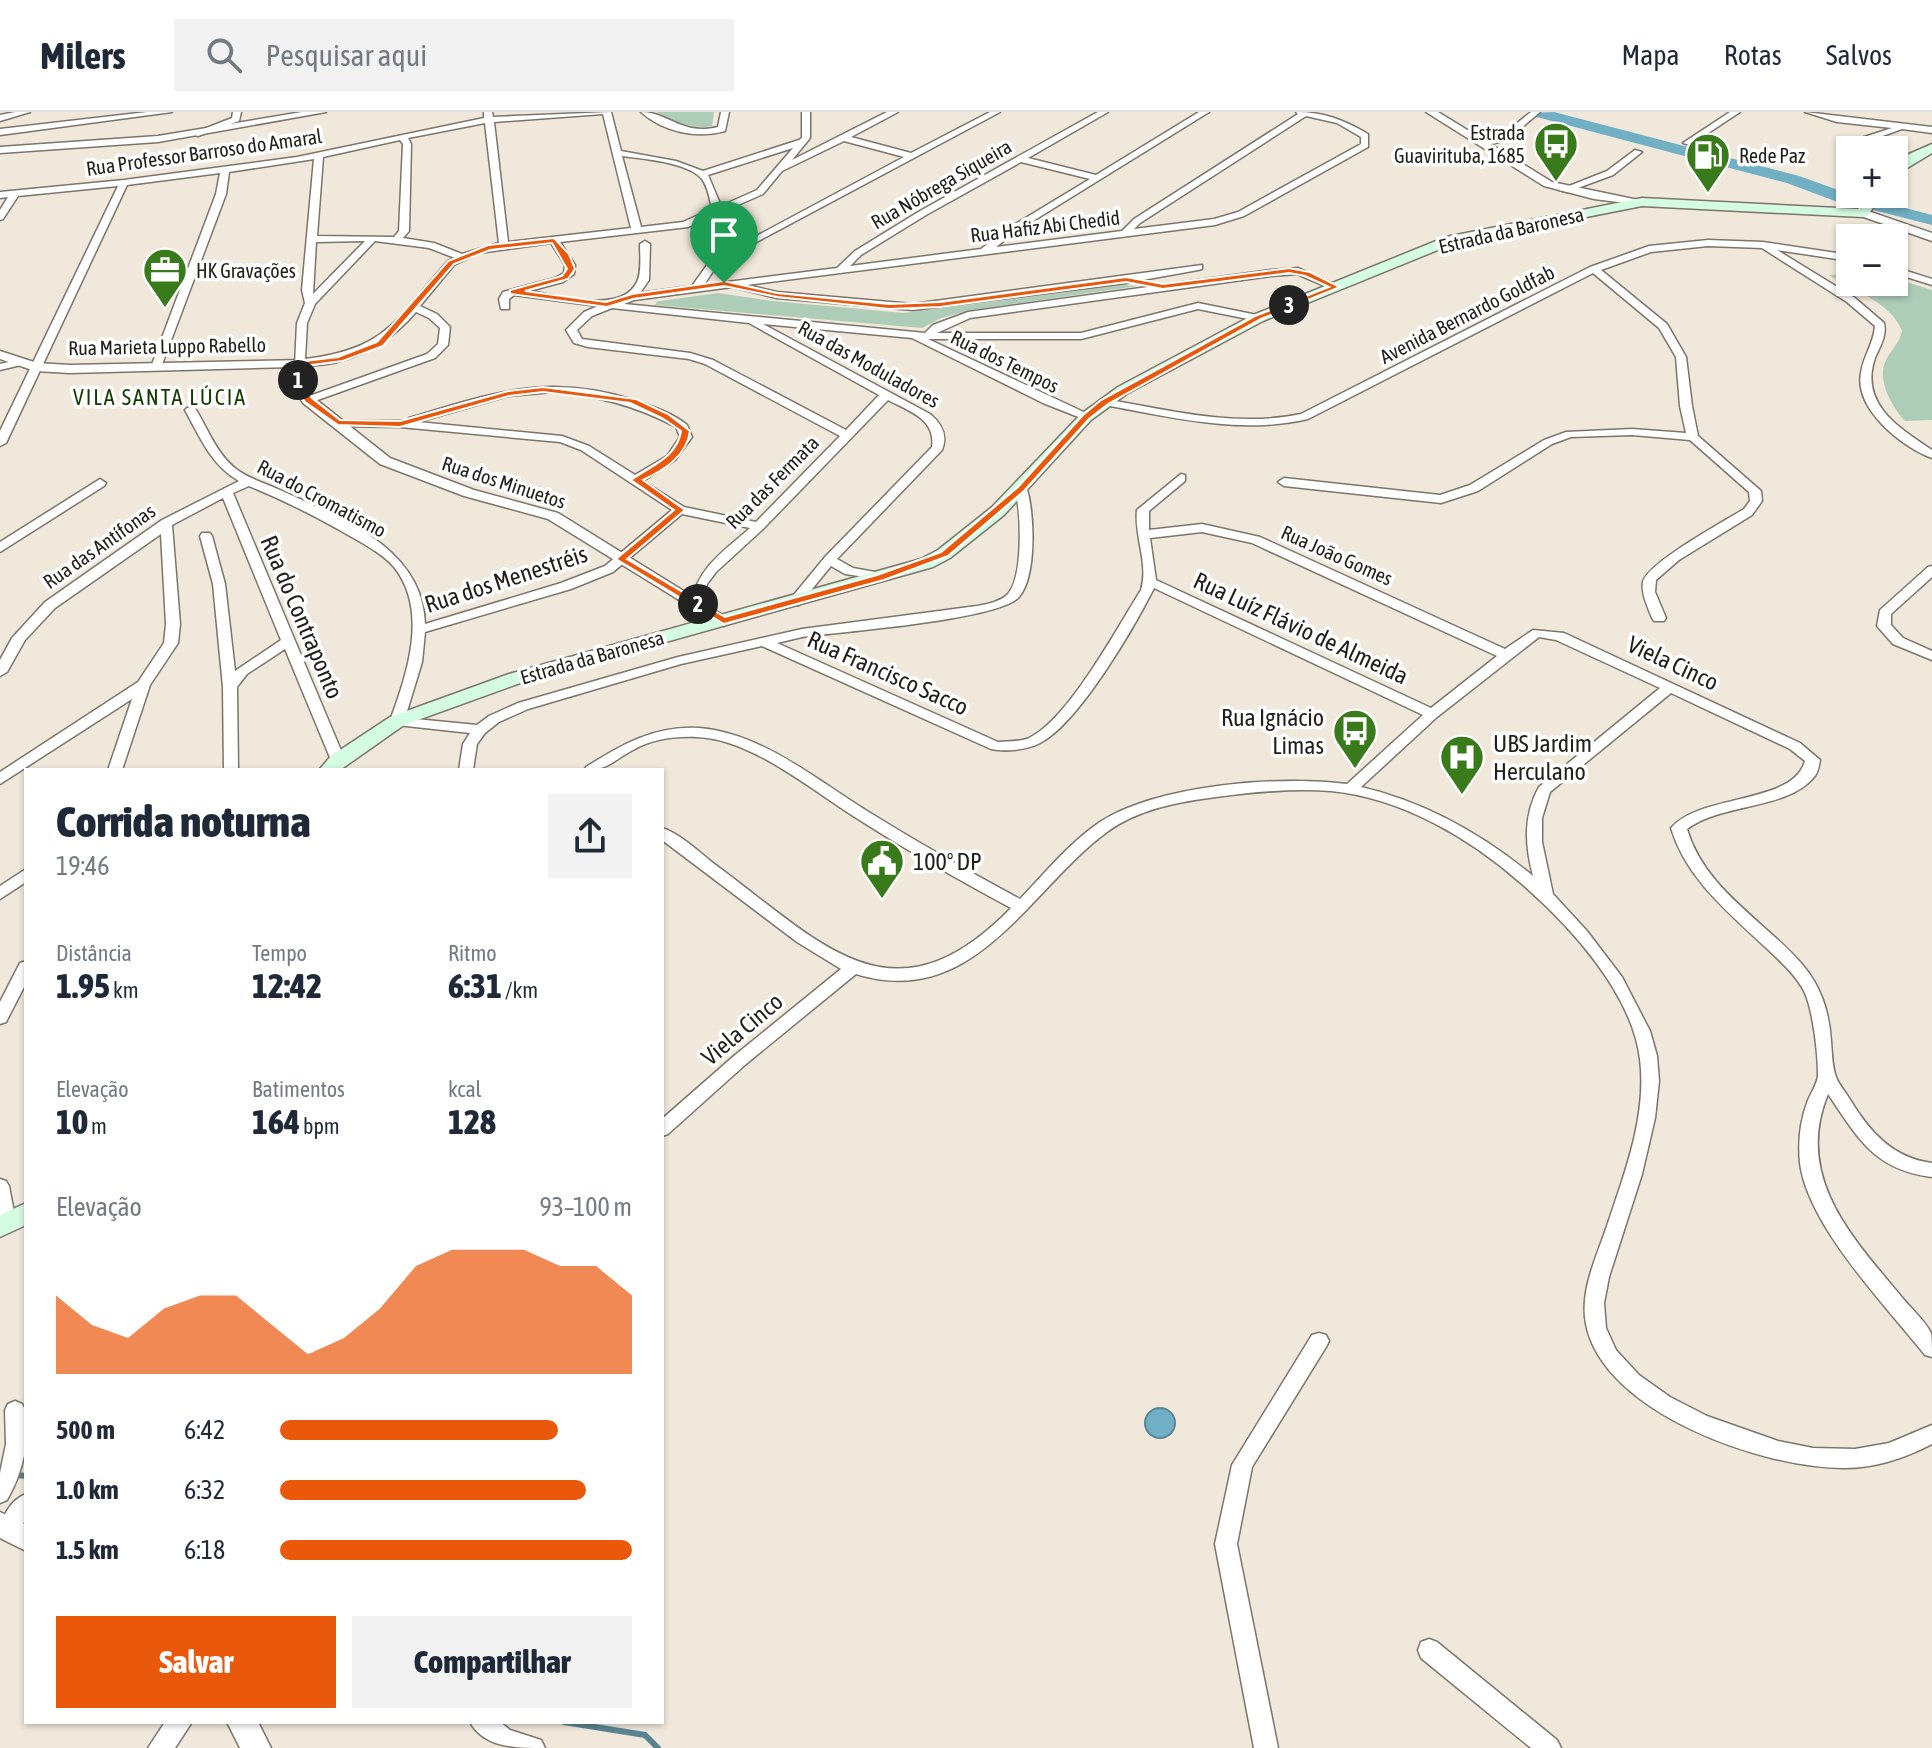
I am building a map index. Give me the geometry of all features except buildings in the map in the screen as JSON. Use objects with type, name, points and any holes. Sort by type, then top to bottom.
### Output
[{"type":"main road","points":[[1913,157],[1916,150],[1932,141]]},
{"type":"main road","points":[[1908,161],[1932,150]]},
{"type":"main road","name":"Estrada da Baronesa","points":[[333,765],[397,721],[556,665],[794,602],[881,577],[944,554],[1021,489],[1086,417],[1104,402],[1258,318],[1467,236],[1642,202],[1862,213]]},
{"type":"main road","points":[[1862,213],[1866,208]]},
{"type":"street","points":[[0,118],[26,112]]},
{"type":"street","points":[[0,132],[168,112]]},
{"type":"street","points":[[195,134],[236,119],[237,112]]},
{"type":"street","points":[[0,150],[195,134],[321,112]]},
{"type":"street","points":[[605,112],[619,153],[637,232]]},
{"type":"street","name":"Rua Professor Barroso do Amaral","points":[[0,195],[124,183],[319,155],[488,116],[605,112]]},
{"type":"street","points":[[645,112],[662,122],[709,133],[722,129],[725,112]]},
{"type":"street","points":[[299,363],[340,359],[380,344],[451,263],[461,257],[504,245],[685,225],[760,192],[803,140],[806,112]]},
{"type":"street","points":[[776,171],[894,112]]},
{"type":"street","points":[[697,287],[713,263],[996,112]]},
{"type":"street","name":"Rua Nóbrega Siqueira","points":[[842,268],[858,253],[923,213],[1104,112]]},
{"type":"street","points":[[985,251],[998,239],[1205,112]]},
{"type":"street","points":[[1124,235],[1137,221],[1302,112]]},
{"type":"street","name":"Rua Hafiz Abi Chedid","points":[[607,304],[632,297],[724,283],[1215,222],[1241,214],[1365,145],[1365,136],[1352,125],[1302,112]]},
{"type":"street","points":[[1431,112],[1535,178],[1564,190],[1642,202]]},
{"type":"street","points":[[1483,143],[1504,138],[1536,112]]},
{"type":"street","points":[[1687,143],[1736,112]]},
{"type":"street","points":[[1809,112],[1837,119],[1932,130]]},
{"type":"street","points":[[488,116],[504,245]]},
{"type":"street","points":[[1876,136],[1903,127]]},
{"type":"street","points":[[396,240],[404,231],[407,144],[403,136]]},
{"type":"street","points":[[702,174],[803,140],[840,140],[911,156]]},
{"type":"street","points":[[1564,190],[1610,173],[1638,152]]},
{"type":"street","points":[[619,153],[674,164],[702,174],[710,185],[718,212]]},
{"type":"street","points":[[310,303],[307,290],[319,155]]},
{"type":"street","points":[[1021,159],[1098,178]]},
{"type":"street","points":[[156,367],[221,194],[225,170]]},
{"type":"street","points":[[0,443],[124,183]]},
{"type":"street","points":[[0,217],[15,194]]},
{"type":"street","points":[[1862,213],[1932,237]]},
{"type":"street","points":[[373,238],[310,303],[302,323],[299,363],[299,386],[308,400],[431,356],[443,345],[445,327],[433,316],[414,307]]},
{"type":"street","points":[[311,239],[396,240],[444,249],[461,257]]},
{"type":"street","points":[[505,307],[504,296],[559,280],[569,274],[570,265],[554,240]]},
{"type":"street","points":[[632,297],[644,280],[645,244]]},
{"type":"street","name":"Avenida Bernardo Goldfab","points":[[1104,402],[1232,423],[1260,425],[1286,422],[1304,417],[1594,269],[1649,249],[1675,244],[1763,245],[1836,256]]},
{"type":"street","points":[[1763,245],[1851,300],[1880,325],[1881,336],[1868,362],[1864,387],[1868,402],[1890,427],[1932,455]]},
{"type":"street","points":[[724,283],[777,295],[913,307],[1126,280],[1198,267]]},
{"type":"street","points":[[1594,269],[1663,326],[1676,345],[1681,357],[1693,437]]},
{"type":"street","points":[[928,336],[937,327],[968,315],[1163,286],[1289,271],[1308,274],[1336,287]]},
{"type":"street","points":[[1908,274],[1932,282]]},
{"type":"street","points":[[1126,280],[1163,286]]},
{"type":"street","points":[[513,292],[749,320],[928,336],[1081,336],[1198,306],[1258,318]]},
{"type":"street","points":[[607,304],[575,324],[571,330],[578,341],[709,362],[735,373],[847,435]]},
{"type":"street","name":"Rua das Moduladores","points":[[749,320],[926,416],[937,425],[941,435],[938,448],[829,560],[794,602]]},
{"type":"street","points":[[781,338],[799,324]]},
{"type":"street","name":"Rua dos Tempos","points":[[910,334],[1086,417]]},
{"type":"street","points":[[942,351],[964,336]]},
{"type":"street","name":"Rua Marieta Luppo Rabello","points":[[0,355],[35,367],[299,363]]},
{"type":"street","points":[[0,367],[21,362]]},
{"type":"street","points":[[400,424],[508,393],[543,390],[632,401],[681,425],[686,437],[683,445],[658,469],[636,480]]},
{"type":"street","name":"Rua das Fermata","points":[[697,603],[701,584],[711,569],[759,526],[886,395]]},
{"type":"street","name":"Rua dos Minuetos","points":[[308,400],[357,442],[385,461],[469,493],[553,516],[724,621]]},
{"type":"street","name":"Rua do Cromatismo","points":[[191,410],[217,456],[229,470],[247,482],[278,493],[396,561],[407,579],[419,630],[410,684],[397,721]]},
{"type":"street","points":[[338,423],[400,424],[562,439],[585,448],[680,510],[759,526]]},
{"type":"street","points":[[1284,482],[1441,499],[1474,488],[1548,442],[1570,434],[1621,431],[1693,437],[1755,491],[1756,501],[1748,512],[1675,557],[1650,579],[1649,592],[1659,618]]},
{"type":"street","points":[[1151,582],[1142,535],[1143,510],[1181,478]]},
{"type":"street","name":"Rua das Antífonas","points":[[0,672],[35,617],[166,523],[247,482]]},
{"type":"street","points":[[0,548],[100,483]]},
{"type":"street","name":"Rua Francisco Sacco","points":[[766,643],[862,623],[979,610],[1004,602],[1014,595],[1021,575],[1027,505],[1021,489]]},
{"type":"street","name":"Rua do Contraponto","points":[[226,492],[290,640],[333,765]]},
{"type":"street","name":"Rua dos Menestréis","points":[[419,630],[566,586],[609,569],[680,510]]},
{"type":"street","points":[[116,768],[143,685],[171,643],[173,624],[166,523]]},
{"type":"street","name":"Rua João Gomes","points":[[1142,535],[1202,528],[1256,540],[1507,655]]},
{"type":"street","points":[[206,536],[219,584],[230,687],[231,768]]},
{"type":"street","points":[[829,560],[849,571],[881,577]]},
{"type":"street","points":[[1932,570],[1885,613],[1884,626],[1898,641],[1932,656]]},
{"type":"street","name":"Rua Francisco Sacco","points":[[766,643],[996,746],[1016,745],[1035,741],[1057,722],[1106,655],[1151,582]]},
{"type":"street","name":"Rua Luíz Flávio de Almeida","points":[[1151,582],[1432,714]]},
{"type":"street","name":"Viela Cinco","points":[[1507,655],[1530,636],[1547,633],[1559,636],[1795,746],[1813,760],[1813,769],[1805,781],[1778,792],[1703,812],[1685,820],[1679,828],[1681,843],[1698,867],[1808,984],[1823,1021],[1827,1077]]},
{"type":"street","points":[[230,687],[242,671],[290,640]]},
{"type":"street","name":"Estrada da Baronesa","points":[[480,730],[508,711],[523,706],[678,661],[766,643]]},
{"type":"street","points":[[1350,789],[1432,714],[1507,655]]},
{"type":"street","points":[[0,779],[143,685]]},
{"type":"street","points":[[1545,895],[1532,837],[1533,812],[1544,790],[1669,688]]},
{"type":"street","points":[[397,721],[480,730]]},
{"type":"street","points":[[466,768],[470,744],[480,730]]},
{"type":"street","points":[[594,768],[614,753],[651,737],[692,732],[741,740],[943,864],[1022,907]]},
{"type":"street","points":[[664,834],[822,951],[854,967],[879,974],[918,975],[955,963],[1000,930],[1071,853],[1104,826],[1146,806],[1192,795],[1301,785],[1350,789],[1399,803],[1440,821],[1488,850],[1545,895],[1629,1000],[1645,1035],[1651,1077],[1646,1113],[1623,1207],[1598,1284],[1596,1328],[1609,1356],[1636,1387],[1671,1410],[1730,1435],[1810,1458],[1844,1459],[1898,1452],[1932,1434]]},
{"type":"street","points":[[0,894],[24,876]]},
{"type":"street","name":"Viela Cinco","points":[[664,1127],[854,967]]},
{"type":"street","points":[[0,1018],[24,971]]},
{"type":"street","points":[[1827,1077],[1870,1142],[1892,1161],[1912,1169],[1932,1170]]},
{"type":"street","points":[[1827,1077],[1811,1110],[1808,1131],[1812,1179],[1841,1233],[1932,1349]]},
{"type":"street","points":[[0,1186],[16,1216]]},
{"type":"street","points":[[1266,1748],[1226,1544],[1242,1465],[1319,1341]]},
{"type":"street","points":[[1,1492],[13,1471],[17,1432],[15,1410]]},
{"type":"street","points":[[11,1530],[24,1507]]},
{"type":"street","points":[[1429,1650],[1549,1748]]},
{"type":"street","points":[[160,1748],[178,1724]]},
{"type":"street","points":[[243,1724],[256,1748]]},
{"type":"street","points":[[484,1724],[504,1740],[533,1748]]},
{"type":"green space","points":[[656,112],[714,112],[712,126],[698,127],[668,119]]},
{"type":"green space","points":[[1908,282],[1932,290],[1932,420],[1905,421],[1891,401],[1884,384],[1883,368],[1902,331],[1890,313],[1867,296],[1908,296]]},
{"type":"green space","points":[[1123,285],[1138,286],[971,310],[941,318],[922,328],[655,305],[657,302],[653,302],[718,293],[904,313]]},
{"type":"water","points":[[1160,1408],[1171,1412],[1175,1423],[1171,1434],[1160,1438],[1149,1434],[1145,1423],[1149,1412]]},
{"type":"waterway","points":[[1539,113],[1793,179],[1836,195]]},
{"type":"waterway","points":[[1887,208],[1932,220]]},
{"type":"waterway","points":[[0,1473],[24,1476]]},
{"type":"waterway","points":[[576,1724],[645,1735],[658,1748]]},
{"type":"place","name":"Estrada Guavirituba, 1685","points":[[1556,183]]},
{"type":"place","name":"Rede Paz","points":[[1708,194]]},
{"type":"place","name":"HK Gravações","points":[[165,309]]},
{"type":"place","name":"Rua Ignácio Limas","points":[[1355,770]]},
{"type":"place","name":"UBS Jardim Herculano","points":[[1462,796]]},
{"type":"place","name":"100º DP","points":[[882,900]]},
{"type":"district","name":"VILA SANTA LÚCIA","points":[[160,397]]},
{"type":"route","points":[[554,240],[565,254],[571,269],[565,277],[513,292],[607,304],[632,297],[724,283],[777,295],[889,307],[940,304],[1126,280],[1163,286],[1289,271],[1308,274],[1336,287],[1258,318],[1104,402],[1086,417],[998,511],[944,554],[927,563],[724,621],[621,559],[680,510],[636,480],[658,469],[683,445],[686,431],[665,416],[632,401],[543,390],[508,393],[400,424],[338,423],[308,400],[299,386],[299,363],[340,359],[380,344],[451,263],[488,248],[554,240]]}]
